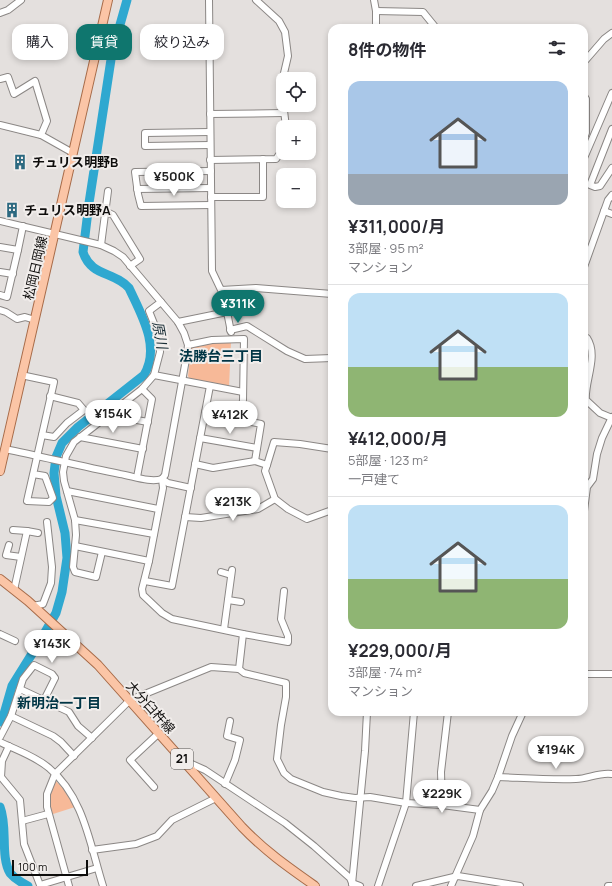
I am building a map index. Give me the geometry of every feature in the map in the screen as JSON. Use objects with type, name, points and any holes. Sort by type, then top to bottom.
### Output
[{"type":"main road","name":"松岡日岡線","points":[[0,471],[108,0]]},
{"type":"main road","name":"大分臼杵線","points":[[0,579],[33,606],[98,665],[261,847],[316,886]]},
{"type":"street","points":[[0,13],[8,10],[21,0]]},
{"type":"street","points":[[209,0],[212,271],[221,290],[256,288],[328,294]]},
{"type":"street","points":[[256,0],[279,21],[285,32],[288,56],[280,86],[285,120]]},
{"type":"street","points":[[374,0],[376,24]]},
{"type":"street","points":[[376,11],[423,12],[433,24]]},
{"type":"street","points":[[588,57],[604,39],[612,33]]},
{"type":"street","points":[[0,79],[8,77],[14,94],[35,81],[47,121],[41,135]]},
{"type":"street","points":[[588,149],[612,93]]},
{"type":"street","points":[[210,114],[284,113]]},
{"type":"street","points":[[0,125],[41,135],[73,153]]},
{"type":"street","points":[[612,129],[590,185],[595,187],[600,186],[612,168]]},
{"type":"street","points":[[210,132],[145,133],[145,146],[210,145]]},
{"type":"street","points":[[210,160],[276,159]]},
{"type":"street","points":[[211,197],[263,196],[263,160]]},
{"type":"street","points":[[211,171],[135,172],[137,189],[142,206],[211,205]]},
{"type":"street","points":[[137,189],[211,188]]},
{"type":"street","points":[[101,245],[108,191]]},
{"type":"street","points":[[588,256],[608,200],[612,196]]},
{"type":"street","points":[[106,211],[113,214],[140,260],[130,266]]},
{"type":"street","points":[[604,211],[612,214]]},
{"type":"street","points":[[0,221],[101,245],[114,251],[123,257],[178,322],[184,334],[188,345],[183,380],[165,476],[162,479],[163,488],[145,581],[142,589],[143,595],[172,619],[288,642],[288,636],[281,619],[284,591]]},
{"type":"street","points":[[0,295],[7,297],[23,226]]},
{"type":"street","points":[[0,247],[18,250]]},
{"type":"street","points":[[0,272],[12,274]]},
{"type":"street","points":[[102,552],[96,577],[75,572],[73,568],[76,535],[75,520],[63,478],[62,462],[70,448],[80,438],[142,389],[154,375],[160,352],[160,344],[159,336],[149,311],[161,302]]},
{"type":"street","points":[[0,310],[17,319],[25,317],[35,320]]},
{"type":"street","points":[[178,322],[227,312],[232,340]]},
{"type":"street","points":[[230,330],[247,326],[287,351],[305,359],[328,358]]},
{"type":"street","points":[[188,345],[212,340],[244,339],[243,400],[240,419]]},
{"type":"street","points":[[588,340],[591,347],[591,364],[588,383]]},
{"type":"street","points":[[21,375],[54,382],[50,396],[27,501],[49,502],[53,498],[45,476],[33,474]]},
{"type":"street","points":[[154,375],[243,392]]},
{"type":"street","points":[[145,581],[172,586],[210,386]]},
{"type":"street","points":[[137,477],[152,399],[142,389]]},
{"type":"street","points":[[42,435],[54,437],[67,423],[84,410],[78,403],[50,396]]},
{"type":"street","points":[[588,402],[600,413],[612,418],[600,444],[593,479],[588,484]]},
{"type":"street","points":[[205,412],[261,424],[255,461]]},
{"type":"street","points":[[109,415],[148,422]]},
{"type":"street","points":[[80,438],[143,449]]},
{"type":"street","points":[[200,438],[257,448]]},
{"type":"street","points":[[328,448],[274,442],[265,471],[275,499],[288,509],[307,519],[328,511]]},
{"type":"street","points":[[5,449],[137,477],[157,480],[162,479],[168,483],[191,488]]},
{"type":"street","points":[[195,464],[213,468],[255,461],[268,465]]},
{"type":"street","points":[[67,491],[158,508]]},
{"type":"street","points":[[185,517],[201,518],[258,509],[275,499]]},
{"type":"street","points":[[75,520],[154,534]]},
{"type":"street","points":[[33,606],[43,604],[51,583],[52,567],[47,522]]},
{"type":"street","points":[[13,530],[38,533]]},
{"type":"street","points":[[14,590],[27,531]]},
{"type":"street","points":[[8,545],[6,555],[21,557]]},
{"type":"street","points":[[75,546],[149,561]]},
{"type":"street","points":[[221,572],[231,572],[224,629]]},
{"type":"street","points":[[228,600],[241,602]]},
{"type":"street","points":[[0,634],[15,641]]},
{"type":"street","points":[[239,669],[243,634]]},
{"type":"street","points":[[0,737],[10,716],[24,676],[34,665],[52,674],[55,678],[44,700]]},
{"type":"street","points":[[70,886],[46,807],[46,794],[55,774],[130,700],[211,667],[239,669],[244,673],[286,683],[286,697],[277,758],[284,773],[292,779],[323,792],[340,796],[354,798],[370,797],[406,803],[442,805],[480,810]]},
{"type":"street","points":[[588,674],[612,674]]},
{"type":"street","points":[[20,688],[69,712],[78,726],[92,738]]},
{"type":"street","points":[[10,716],[53,736],[74,756]]},
{"type":"street","points":[[352,884],[365,751],[367,716]]},
{"type":"street","points":[[378,886],[406,803],[414,716]]},
{"type":"street","points":[[442,805],[442,772],[448,716]]},
{"type":"street","points":[[451,886],[473,836],[480,810],[492,791],[512,736],[521,716]]},
{"type":"street","points":[[225,784],[235,760],[240,740],[227,736],[230,721]]},
{"type":"street","points":[[154,787],[130,760],[159,733]]},
{"type":"street","points":[[0,742],[48,767],[73,796],[83,817],[103,886]]},
{"type":"street","points":[[9,746],[2,761],[1,776],[19,798],[24,844],[40,885],[97,868]]},
{"type":"street","points":[[182,759],[205,770],[290,828],[314,846],[350,878],[352,884]]},
{"type":"street","points":[[498,777],[576,779],[589,778],[600,774],[612,774]]},
{"type":"street","points":[[92,850],[136,844],[157,836],[172,820],[216,798]]},
{"type":"street","points":[[22,821],[48,814]]},
{"type":"street","points":[[416,886],[458,876],[520,886]]},
{"type":"street","points":[[352,884],[360,886]]},
{"type":"shaded area","points":[[231,342],[229,387],[190,380],[188,376],[191,348],[195,345],[204,343]]},
{"type":"shaded area","points":[[54,781],[56,781],[67,793],[75,807],[50,815],[49,792]]},
{"type":"waterway","name":"原川","points":[[0,722],[4,714],[12,686],[56,613],[62,592],[67,558],[65,533],[56,496],[54,473],[56,457],[62,443],[78,427],[144,375],[149,364],[151,353],[150,342],[144,320],[129,288],[117,279],[91,266],[83,252],[112,53],[127,0]]},
{"type":"waterway","name":"原川","points":[[0,807],[4,823],[5,858],[7,866],[12,875],[28,886]]},
{"type":"place","name":"チュリス明野B","points":[[20,162]]},
{"type":"place","name":"チュリス明野A","points":[[12,210]]},
{"type":"district","name":"法勝台三丁目","points":[[221,356]]},
{"type":"district","name":"新明治一丁目","points":[[59,703]]}]
